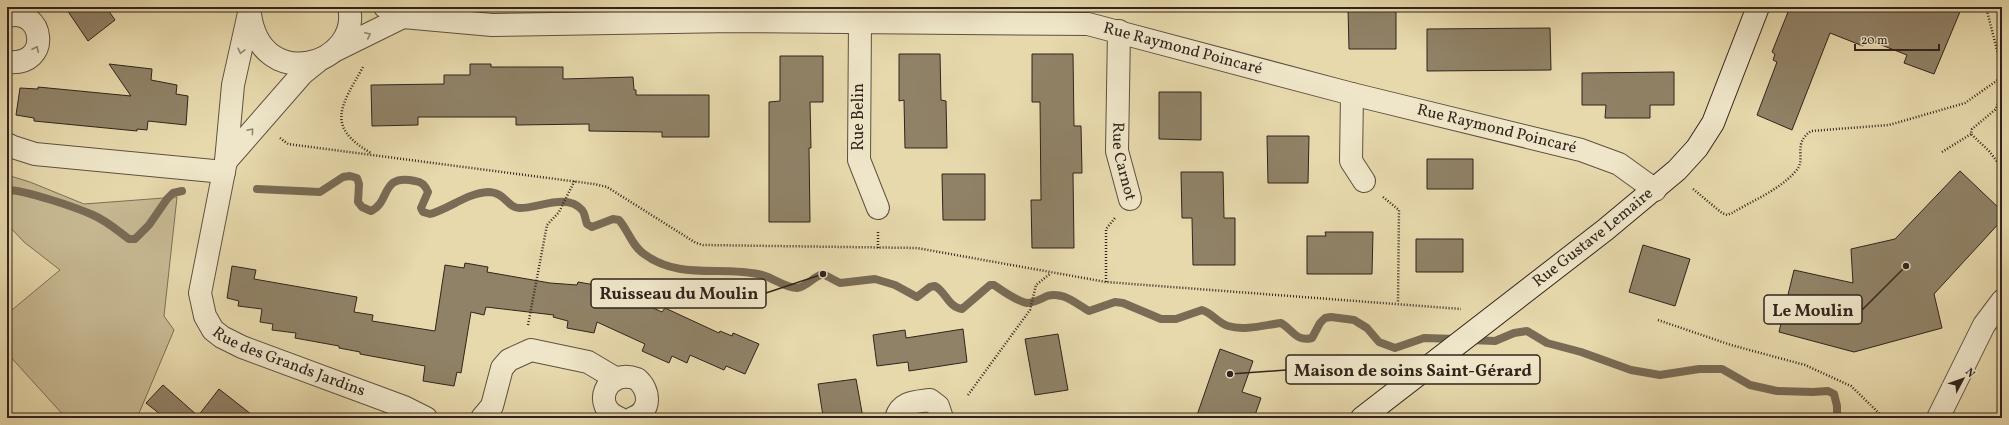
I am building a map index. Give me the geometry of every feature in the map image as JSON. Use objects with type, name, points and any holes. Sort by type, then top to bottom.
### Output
[{"type":"street","points":[[250,10],[252,29],[259,43],[270,55],[285,62],[301,64],[325,57],[343,40],[349,26],[350,7]]},
{"type":"street","name":"Rue Gustave Lemaire","points":[[1362,418],[1655,190],[1677,170],[1697,148],[1713,123],[1758,7]]},
{"type":"street","name":"Rue des Grands Jardins","points":[[250,10],[233,85],[225,167],[200,293],[205,316],[213,330],[222,338],[242,347],[404,407],[426,418]]},
{"type":"street","name":"Rue Raymond Poincaré","points":[[325,57],[377,31],[394,12],[492,25],[732,14],[860,21],[1089,15],[1119,31],[1352,94],[1582,150],[1619,164],[1655,190]]},
{"type":"street","points":[[7,16],[18,15],[28,18],[35,25],[39,35],[38,45],[34,54],[26,60],[17,63],[7,62]]},
{"type":"street","name":"Rue Belin","points":[[860,21],[859,160],[878,208]]},
{"type":"street","name":"Rue Carnot","points":[[1119,31],[1117,151],[1130,199]]},
{"type":"street","name":"Rue des Grands Jardins","points":[[225,167],[259,121],[302,74],[325,57]]},
{"type":"street","points":[[1352,94],[1351,162],[1364,181]]},
{"type":"street","points":[[7,144],[35,154],[225,167]]},
{"type":"street","points":[[1938,418],[1984,325],[2002,301]]},
{"type":"street","points":[[482,418],[492,406],[502,368],[509,360],[531,350],[588,362],[615,378],[630,376],[637,379],[646,390],[648,398],[642,412],[633,418]]},
{"type":"street","points":[[615,378],[606,388],[604,402],[611,414],[619,418]]},
{"type":"street","points":[[896,418],[898,411],[906,404],[930,400],[938,406],[942,418]]},
{"type":"path","points":[[1986,7],[1999,58],[2002,83]]},
{"type":"path","points":[[373,155],[357,145],[348,136],[343,128],[341,118],[342,108],[372,49],[377,31]]},
{"type":"path","points":[[1690,186],[1722,213],[1727,215],[1781,183],[1796,172],[1800,165],[1800,142],[1804,136],[1811,131],[1889,125],[1964,102],[2002,77]]},
{"type":"path","points":[[1942,152],[1971,134],[1972,128],[1996,109],[2002,93]]},
{"type":"path","points":[[259,121],[288,144],[575,180],[607,187],[696,243],[703,245],[917,248],[1106,282],[1460,307],[1478,329]]},
{"type":"path","points":[[1971,134],[1989,151],[2002,168]]},
{"type":"path","points":[[523,353],[547,225],[559,212],[575,180]]},
{"type":"path","points":[[1364,181],[1399,210],[1398,303]]},
{"type":"path","name":"Rue Carnot","points":[[1106,282],[1106,229],[1130,199]]},
{"type":"path","points":[[968,395],[1031,307],[1032,295],[1036,285],[1052,272]]},
{"type":"path","points":[[1658,320],[1731,345],[1805,365],[1851,386],[1884,418]]},
{"type":"shaded area","points":[[7,175],[30,182],[84,204],[177,197],[164,316],[174,330],[137,418],[66,418],[7,353],[7,314],[60,270],[24,242],[7,224]]},
{"type":"building","points":[[65,7],[106,7],[115,20],[88,41]]},
{"type":"building","points":[[1396,7],[1396,49],[1349,49],[1348,8]]},
{"type":"building","points":[[1790,7],[1962,7],[1934,74],[1904,63],[1907,55],[1866,39],[1863,46],[1830,33],[1792,130],[1757,115],[1777,62],[1773,60],[1775,54],[1772,52]]},
{"type":"building","points":[[1550,28],[1551,70],[1427,71],[1427,29]]},
{"type":"building","points":[[899,54],[940,54],[941,100],[946,101],[947,148],[905,148],[904,100],[899,101]]},
{"type":"building","points":[[1032,54],[1073,54],[1074,126],[1081,126],[1082,173],[1073,173],[1074,248],[1032,248],[1031,200],[1041,200],[1040,102],[1032,102]]},
{"type":"building","points":[[780,56],[823,56],[823,102],[810,102],[810,222],[769,222],[769,102],[780,101]]},
{"type":"building","points":[[109,64],[152,69],[151,80],[177,85],[176,94],[188,96],[186,125],[148,121],[147,130],[137,129],[137,131],[34,121],[34,118],[16,115],[20,88],[38,89],[38,87],[131,96]]},
{"type":"building","points":[[470,64],[491,64],[491,67],[563,67],[563,79],[633,77],[636,95],[709,95],[709,137],[662,137],[662,132],[589,131],[589,124],[516,125],[516,117],[418,117],[418,125],[372,126],[371,85],[444,84],[444,75],[470,75]]},
{"type":"building","points":[[1674,72],[1674,105],[1650,105],[1650,118],[1605,118],[1606,105],[1582,105],[1582,73]]},
{"type":"building","points":[[1159,92],[1201,92],[1201,140],[1159,139]]},
{"type":"building","points":[[1267,136],[1309,136],[1308,183],[1268,183]]},
{"type":"building","points":[[1427,159],[1473,159],[1473,189],[1427,189]]},
{"type":"building","points":[[1960,171],[2002,211],[2002,220],[1934,294],[1942,328],[1854,352],[1779,332],[1794,270],[1853,283],[1851,249],[1895,239]]},
{"type":"building","points":[[1181,172],[1223,172],[1224,218],[1235,218],[1235,265],[1193,265],[1192,218],[1182,218]]},
{"type":"building","points":[[942,174],[985,174],[985,220],[943,220]]},
{"type":"building","points":[[1325,232],[1373,232],[1372,274],[1307,274],[1307,236],[1326,236]]},
{"type":"building","points":[[1416,239],[1463,239],[1463,272],[1416,272]]},
{"type":"building","points":[[1643,245],[1690,259],[1675,306],[1629,292]]},
{"type":"building","points":[[465,263],[488,267],[487,272],[550,283],[577,285],[578,282],[601,286],[601,289],[618,292],[662,312],[665,308],[719,333],[720,331],[732,336],[733,333],[759,344],[745,374],[726,366],[724,370],[690,355],[687,363],[672,356],[669,363],[642,351],[645,344],[597,322],[594,333],[567,328],[568,321],[553,317],[554,315],[486,307],[484,315],[471,312],[461,373],[457,372],[454,386],[423,381],[425,366],[360,354],[360,352],[339,348],[339,346],[295,338],[296,333],[272,330],[273,324],[260,322],[262,309],[238,306],[239,301],[227,298],[232,266],[256,270],[254,279],[357,297],[354,312],[373,315],[372,321],[435,331],[445,265],[464,268]]},
{"type":"building","points":[[963,329],[967,362],[909,371],[908,362],[877,366],[873,335],[905,330],[906,338]]},
{"type":"building","points":[[1058,334],[1068,390],[1035,395],[1025,339]]},
{"type":"building","points":[[1220,349],[1253,361],[1242,392],[1261,398],[1254,418],[1196,418]]},
{"type":"building","points":[[856,379],[863,418],[837,418],[836,414],[823,416],[818,384]]},
{"type":"building","points":[[163,385],[198,416],[219,389],[256,418],[165,418],[146,403]]},
{"type":"waterway","points":[[257,189],[320,192],[343,177],[350,176],[357,178],[359,184],[358,202],[362,207],[371,211],[377,207],[387,190],[396,181],[415,181],[420,182],[426,187],[428,192],[421,208],[423,212],[430,214],[444,209],[465,198],[488,192],[498,194],[512,206],[519,208],[568,202],[576,205],[582,210],[587,224],[592,227],[613,219],[619,220],[636,247],[644,254],[658,262],[687,270],[747,272],[771,278],[793,288],[804,286],[823,274],[840,283],[875,279],[895,285],[917,297],[930,287],[935,286],[953,305],[962,309],[990,285],[994,285],[1014,298],[1027,303],[1035,302],[1047,296],[1058,295],[1069,299],[1089,311],[1115,302],[1123,303],[1161,319],[1176,319],[1202,310],[1209,313],[1224,325],[1248,328],[1281,323],[1298,337],[1307,339],[1312,338],[1320,323],[1325,318],[1331,317],[1354,320],[1367,328],[1379,342],[1395,348],[1424,338],[1457,339]]},
{"type":"waterway","points":[[7,190],[37,196],[93,215],[103,220],[129,239],[135,239],[149,225],[173,193],[182,191]]},
{"type":"waterway","points":[[1470,340],[1495,341],[1514,333],[1527,331],[1547,343],[1581,352],[1631,370],[1660,375],[1699,369],[1722,369],[1750,385],[1777,391],[1828,391],[1834,394],[1837,406],[1837,418]]},
{"type":"place","name":"Le Moulin","points":[[1906,266]]},
{"type":"place","name":"Ruisseau du Moulin","points":[[823,274]]},
{"type":"place","name":"Maison de soins Saint-Gérard","points":[[1230,374]]}]
